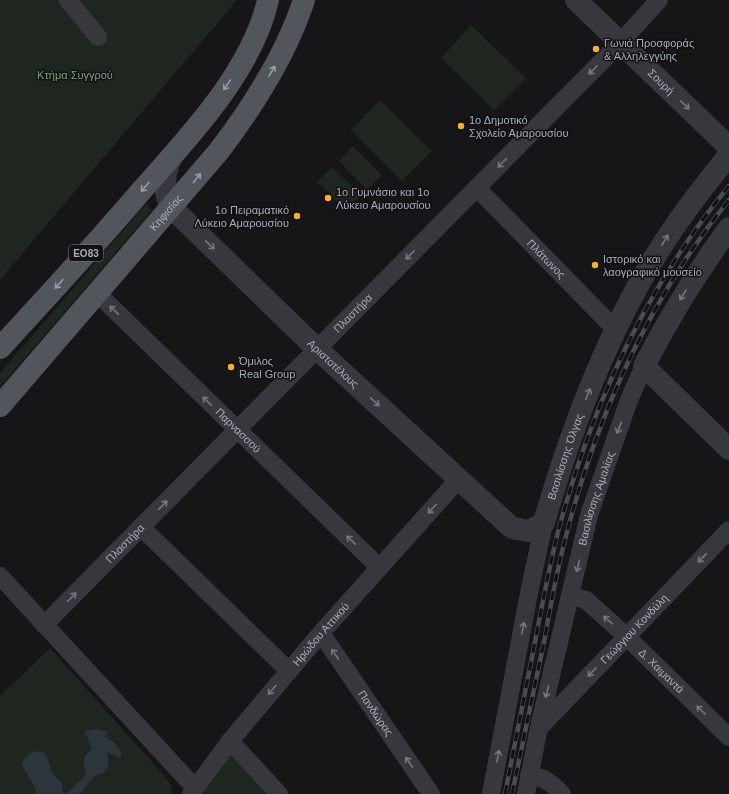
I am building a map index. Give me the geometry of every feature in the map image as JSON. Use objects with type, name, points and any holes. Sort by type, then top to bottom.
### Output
[{"type":"main road","name":"ΕΟ83","points":[[0,348],[171,157],[209,112],[237,71],[259,30],[268,0]]},
{"type":"main road","name":"Κηφισίας","points":[[0,406],[172,208],[219,151],[249,108],[284,50],[304,0]]},
{"type":"street","points":[[68,0],[98,37]]},
{"type":"street","name":"Σουρή","points":[[576,0],[729,148]]},
{"type":"street","name":"Πλαστήρα","points":[[44,625],[316,348],[620,43],[659,0]]},
{"type":"street","name":"Βασιλίσσης Όλγας","points":[[491,794],[529,593],[544,523],[558,472],[574,429],[616,330],[644,276],[668,235],[729,155]]},
{"type":"street","name":"Αριστοτέλους","points":[[171,157],[165,180],[167,200],[172,208],[316,348],[512,528],[529,531],[544,523]]},
{"type":"street","name":"Πλάτωνος","points":[[477,188],[616,330]]},
{"type":"street","name":"Βασιλίσσης Αμαλίας","points":[[526,794],[539,727],[589,515],[626,406],[644,366],[674,310],[704,262],[729,228]]},
{"type":"street","name":"Παρνασσού","points":[[97,293],[379,567]]},
{"type":"street","points":[[644,366],[729,449]]},
{"type":"street","name":"Ηρώδου Αττικού","points":[[193,791],[230,741],[321,633],[458,480]]},
{"type":"street","points":[[140,527],[289,671]]},
{"type":"street","name":"Γεώργιου Κονδύλη","points":[[539,727],[729,530]]},
{"type":"street","points":[[0,576],[193,791]]},
{"type":"street","name":"Δ. Χαιμαντά","points":[[570,596],[586,600],[626,636],[729,737]]},
{"type":"street","name":"Πανδώρας","points":[[321,633],[431,794]]},
{"type":"street","points":[[230,741],[279,794]]},
{"type":"street","points":[[529,775],[541,776],[562,794]]},
{"type":"green space","name":"Κτήμα Συγγρού","points":[[0,0],[237,0],[0,280]]},
{"type":"green space","points":[[471,25],[526,78],[494,110],[441,58]]},
{"type":"green space","points":[[380,100],[432,151],[402,181],[351,130]]},
{"type":"green space","points":[[353,146],[382,175],[367,190],[339,161]]},
{"type":"green space","points":[[332,167],[361,195],[346,210],[317,182]]},
{"type":"green space","points":[[146,204],[152,210],[0,387],[0,373]]},
{"type":"green space","points":[[50,648],[168,780],[172,788],[171,794],[0,794],[0,696]]},
{"type":"green space","points":[[231,748],[279,794],[200,794]]},
{"type":"shaded area","points":[[97,729],[108,732],[105,737],[116,745],[122,756],[117,758],[115,753],[112,755],[108,752],[109,764],[104,773],[94,776],[80,794],[66,794],[86,773],[84,760],[86,754],[92,750],[85,731]]},
{"type":"shaded area","points":[[36,751],[43,752],[47,756],[52,773],[62,783],[62,792],[65,794],[36,794],[36,788],[22,765],[27,756]]},
{"type":"railway","points":[[505,794],[543,600],[558,532],[571,485],[587,439],[605,394],[647,307],[672,265],[699,225],[729,186]]},
{"type":"railway","points":[[512,794],[560,561],[593,446],[610,402],[651,317],[675,277],[729,200]]},
{"type":"place","name":"Γωνιά Προσφοράς & Αλληλεγγύης","points":[[596,49]]},
{"type":"place","name":"1ο Δημοτικό Σχολείο Αμαρουσίου","points":[[461,126]]},
{"type":"place","name":"1ο Γυμνάσιο και 1ο Λύκειο Αμαρουσίου","points":[[328,198]]},
{"type":"place","name":"1ο Πειραματικό Λύκειο Αμαρουσίου","points":[[297,216]]},
{"type":"place","name":"Ιστορικό και λαογραφικό μουσείο","points":[[595,265]]},
{"type":"place","name":"Όμιλος Real Group","points":[[231,367]]}]
